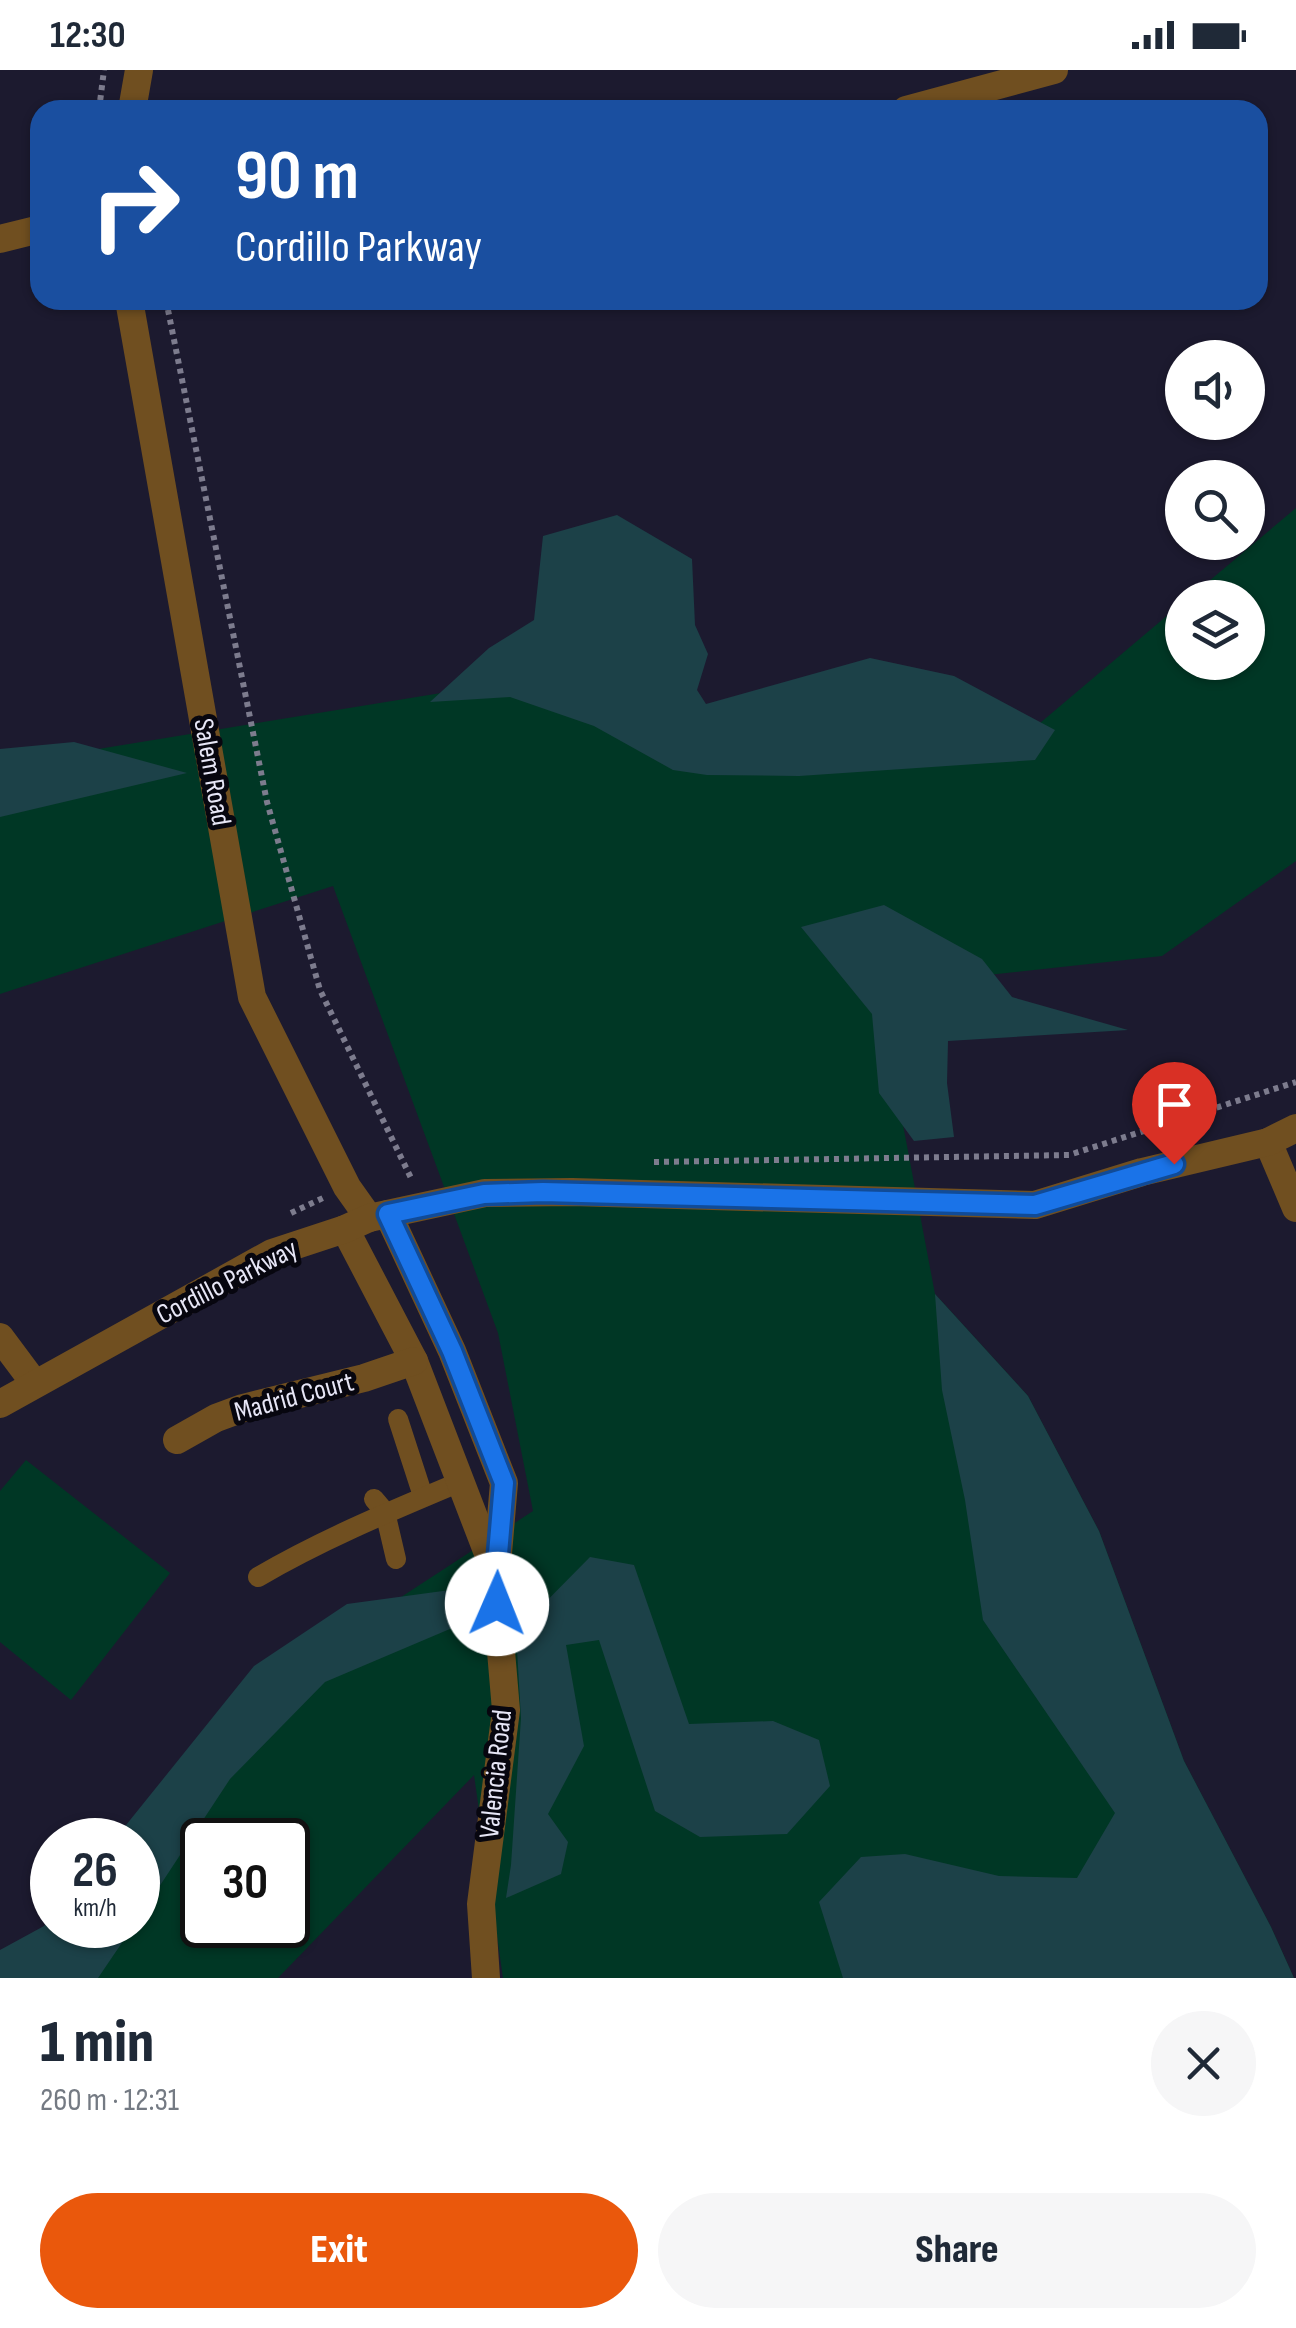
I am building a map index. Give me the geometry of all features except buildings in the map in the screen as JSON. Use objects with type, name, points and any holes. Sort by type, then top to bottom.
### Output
[{"type":"street","points":[[134,100],[139,70]]},
{"type":"street","points":[[943,100],[1054,70]]},
{"type":"street","points":[[0,240],[30,232]]},
{"type":"street","name":"Salem Road","points":[[131,310],[252,996],[346,1187],[368,1220]]},
{"type":"street","name":"Cordillo Parkway","points":[[0,1404],[272,1253],[368,1220],[484,1194],[572,1192],[1035,1205],[1142,1172],[1268,1142],[1296,1128]]},
{"type":"street","points":[[1268,1142],[1296,1208]]},
{"type":"street","name":"Valencia Road","points":[[368,1220],[414,1361],[494,1569],[506,1710],[481,1904],[486,1978]]},
{"type":"street","name":"Valencia Road","points":[[368,1220],[452,1351],[504,1483],[494,1569]]},
{"type":"street","points":[[0,1337],[34,1384]]},
{"type":"street","name":"Madrid Court","points":[[177,1440],[243,1408],[364,1378],[414,1361]]},
{"type":"lane","points":[[398,1419],[423,1496]]},
{"type":"lane","points":[[258,1577],[380,1506],[460,1482]]},
{"type":"lane","points":[[380,1506],[396,1559]]},
{"type":"path","points":[[100,100],[104,70]]},
{"type":"path","points":[[168,310],[267,802],[320,990],[411,1178]]},
{"type":"green space","points":[[1296,508],[1296,861],[1162,956],[877,987],[935,1294],[1028,1396],[1099,1531],[1184,1761],[1294,1978],[503,1978],[474,1775],[310,1945],[310,1818],[181,1818],[352,1629],[533,1511],[498,1333],[333,886],[0,994],[0,765],[644,660],[715,735],[1040,723],[1165,617],[1165,680],[1265,680],[1265,580],[1210,580],[1234,560],[1265,560],[1265,534]]},
{"type":"green space","points":[[26,1460],[170,1573],[71,1700],[0,1642],[0,1491]]},
{"type":"green space","points":[[180,1819],[180,1948],[307,1948],[278,1978],[67,1978],[86,1948],[160,1948],[160,1842]]},
{"type":"shaded area","points":[[617,515],[692,559],[695,625],[708,654],[697,690],[706,704],[870,658],[954,676],[1055,730],[1035,760],[799,776],[707,775],[673,770],[594,726],[510,697],[430,702],[489,648],[534,620],[543,536]]},
{"type":"shaded area","points":[[74,742],[187,773],[0,817],[0,749]]},
{"type":"shaded area","points":[[884,905],[982,959],[1012,997],[1128,1030],[948,1041],[947,1083],[954,1137],[914,1141],[879,1093],[872,1014],[801,927]]},
{"type":"shaded area","points":[[935,1294],[1028,1396],[1099,1531],[1184,1761],[1294,1978],[843,1978],[819,1902],[861,1857],[905,1854],[999,1876],[1077,1878],[1115,1813],[983,1620],[965,1500],[942,1390]]},
{"type":"shaded area","points":[[590,1557],[634,1565],[689,1724],[773,1721],[819,1740],[830,1786],[787,1834],[700,1837],[655,1811],[599,1640],[566,1645],[584,1746],[548,1814],[568,1842],[561,1874],[506,1898],[521,1718],[516,1632]]},
{"type":"shaded area","points":[[465,1588],[464,1623],[325,1682],[230,1779],[204,1818],[180,1818],[180,1855],[160,1886],[160,1818],[132,1818],[254,1666],[347,1604]]},
{"type":"shaded area","points":[[30,1934],[30,1948],[118,1948],[98,1978],[0,1978],[0,1950]]},
{"type":"route","points":[[497,1604],[494,1569],[504,1483],[452,1351],[388,1214],[484,1194],[543,1192],[1035,1205],[1174,1164]]}]
